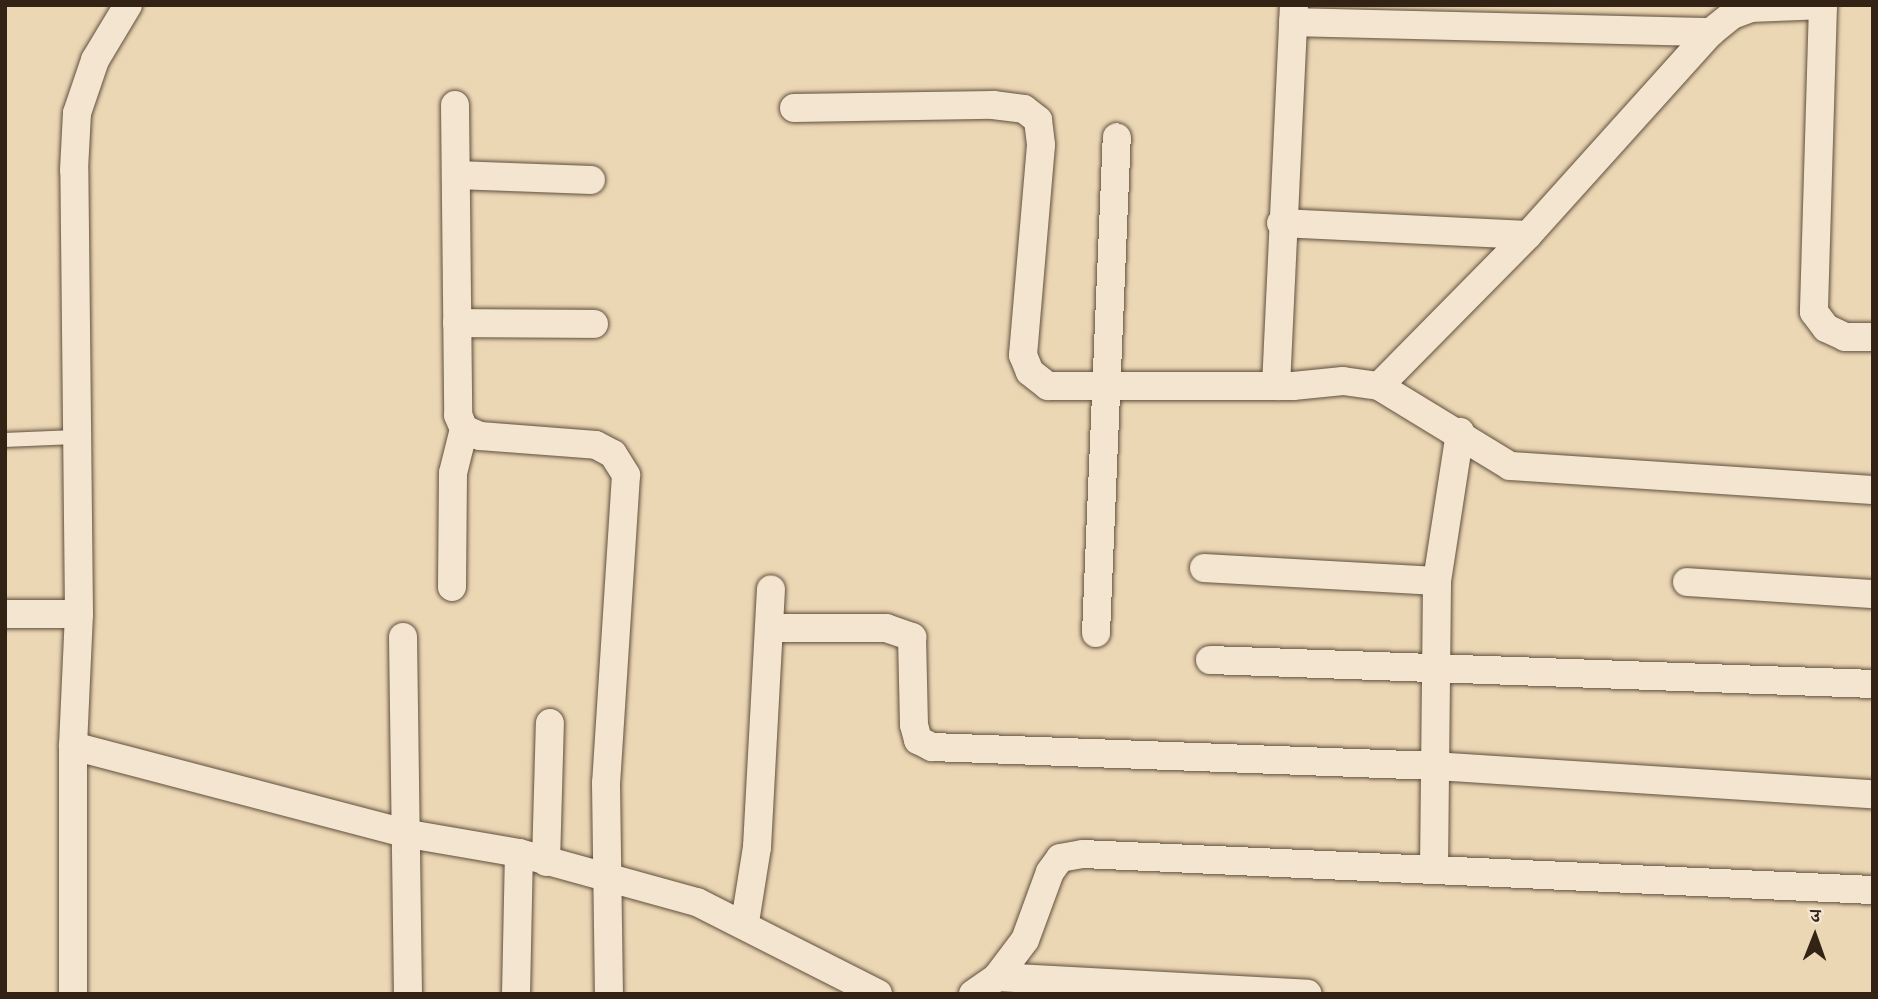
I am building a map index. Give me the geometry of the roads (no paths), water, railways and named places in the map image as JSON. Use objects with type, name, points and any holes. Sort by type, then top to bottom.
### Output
[{"type":"street","points":[[73,994],[73,746],[79,614],[74,437],[77,113],[96,60],[128,5]]},
{"type":"street","points":[[1379,386],[1528,235],[1711,32],[1732,15],[1751,8],[1823,5],[1814,312],[1826,328],[1846,337],[1873,337]]},
{"type":"street","points":[[1276,386],[1281,223],[1293,14],[1711,32]]},
{"type":"street","points":[[452,587],[453,472],[464,429],[458,415],[455,105]]},
{"type":"street","points":[[794,108],[993,105],[1024,109],[1038,120],[1041,145],[1023,355],[1030,372],[1048,386],[1109,383],[1276,386],[1343,381],[1379,386],[1460,432],[1510,466],[1534,470],[1873,491]]},
{"type":"street","points":[[1096,633],[1109,383],[1117,137]]},
{"type":"street","points":[[456,175],[591,180]]},
{"type":"street","points":[[1281,223],[1528,235]]},
{"type":"street","points":[[457,323],[594,324]]},
{"type":"street","points":[[464,429],[480,436],[596,445],[613,454],[626,475],[606,783],[609,994]]},
{"type":"street","points":[[1434,869],[1437,581],[1460,432]]},
{"type":"street","points":[[1203,568],[1437,581]]},
{"type":"street","points":[[1687,582],[1873,594]]},
{"type":"street","points":[[745,922],[757,847],[771,589]]},
{"type":"street","points":[[5,614],[79,614]]},
{"type":"street","points":[[769,628],[886,628],[912,637],[914,725],[918,740],[932,747],[1435,766],[1873,794]]},
{"type":"street","points":[[403,636],[409,834],[408,994]]},
{"type":"street","points":[[1210,660],[1873,684]]},
{"type":"street","points":[[547,862],[550,723]]},
{"type":"street","points":[[73,746],[409,834],[519,853],[697,902],[745,922],[878,994]]},
{"type":"street","points":[[516,994],[519,853]]},
{"type":"street","points":[[973,994],[997,976],[1024,940],[1050,872],[1060,858],[1083,854],[1873,890]]},
{"type":"street","points":[[997,976],[1308,994]]},
{"type":"lane","points":[[5,440],[74,437]]}]
